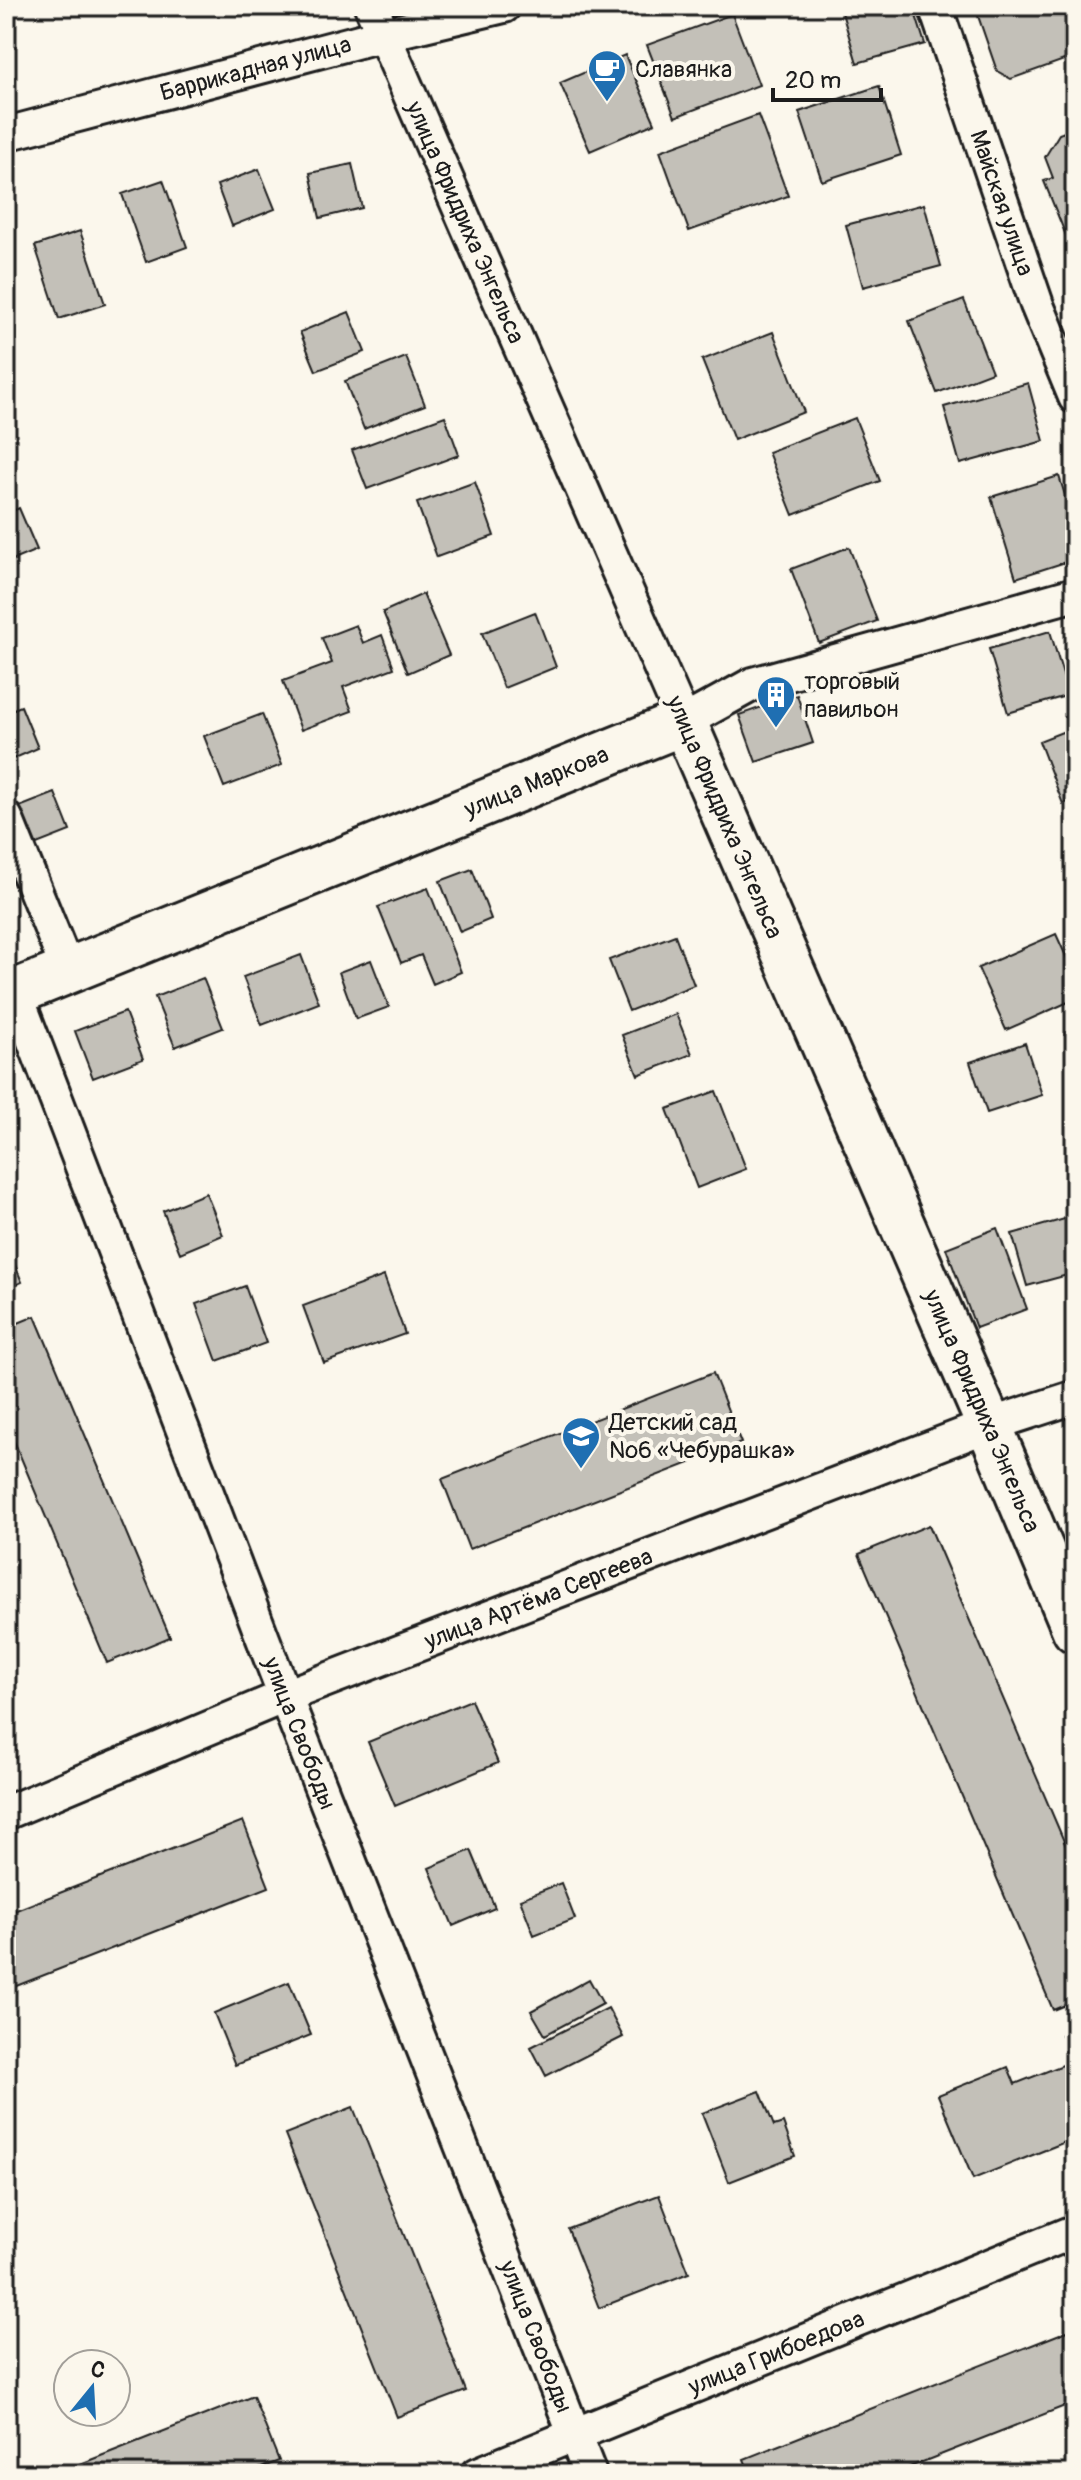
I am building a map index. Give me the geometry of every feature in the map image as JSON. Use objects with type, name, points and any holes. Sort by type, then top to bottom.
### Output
[{"type":"street","name":"Баррикадная улица","points":[[6,134],[377,21],[504,6]]},
{"type":"street","name":"Майская улица","points":[[935,6],[1037,305],[1075,397]]},
{"type":"street","name":"улица Фридриха Энгельса","points":[[377,21],[989,1425],[1075,1630]]},
{"type":"street","name":"улица Маркова","points":[[10,994],[684,722],[753,684],[1075,594]]},
{"type":"street","points":[[6,818],[68,971]]},
{"type":"street","name":"улица Свободы","points":[[10,994],[590,2474]]},
{"type":"street","name":"улица Артёма Сергеева","points":[[6,1813],[285,1696],[989,1425],[1075,1397]]},
{"type":"street","name":"улица Грибоедова","points":[[478,2474],[1075,2231]]},
{"type":"building","points":[[840,6],[913,6],[925,44],[857,63]]},
{"type":"building","points":[[986,6],[1070,6],[1075,19],[1075,46],[1067,59],[1011,79],[997,71],[976,10]]},
{"type":"building","points":[[732,14],[759,85],[675,117],[647,45]]},
{"type":"building","name":"Славянка","points":[[625,55],[655,123],[590,151],[560,83]]},
{"type":"building","points":[[879,86],[901,155],[822,181],[799,112]]},
{"type":"building","points":[[758,115],[788,196],[689,231],[660,151]]},
{"type":"building","points":[[1075,128],[1075,246],[1069,243],[1044,181],[1053,178],[1045,157],[1059,134]]},
{"type":"building","points":[[352,164],[362,208],[320,218],[310,173]]},
{"type":"building","points":[[259,169],[275,209],[232,226],[217,185]]},
{"type":"building","points":[[163,180],[187,247],[146,262],[122,194]]},
{"type":"building","points":[[924,204],[941,266],[863,287],[846,225]]},
{"type":"building","points":[[80,231],[105,304],[59,319],[35,246]]},
{"type":"building","points":[[964,300],[992,372],[937,393],[909,321]]},
{"type":"building","points":[[349,312],[365,352],[316,371],[300,332]]},
{"type":"building","points":[[773,332],[804,412],[734,440],[702,360]]},
{"type":"building","points":[[406,357],[425,405],[364,429],[345,381]]},
{"type":"building","points":[[1028,383],[1044,441],[960,464],[944,407]]},
{"type":"building","points":[[445,416],[459,455],[367,489],[352,450]]},
{"type":"building","points":[[855,418],[880,481],[793,515],[768,452]]},
{"type":"building","points":[[1059,476],[1075,527],[1075,559],[1016,578],[991,497]]},
{"type":"building","points":[[475,482],[494,536],[437,557],[417,503]]},
{"type":"building","points":[[19,508],[37,550],[6,563],[6,514]]},
{"type":"building","points":[[849,547],[877,621],[819,643],[791,569]]},
{"type":"building","points":[[423,594],[449,655],[408,673],[383,612]]},
{"type":"building","points":[[535,612],[556,667],[504,688],[482,633]]},
{"type":"building","points":[[356,625],[363,643],[382,635],[394,668],[343,687],[352,711],[301,730],[283,681],[332,663],[322,638]]},
{"type":"building","points":[[1050,631],[1069,695],[1008,713],[989,649]]},
{"type":"building","name":"торговый павильон","points":[[797,695],[813,743],[756,762],[739,715]]},
{"type":"building","points":[[21,706],[38,748],[6,762],[6,712]]},
{"type":"building","points":[[262,714],[282,765],[224,787],[204,736]]},
{"type":"building","points":[[1075,727],[1075,799],[1063,804],[1039,741]]},
{"type":"building","points":[[55,793],[70,831],[24,849],[9,811]]},
{"type":"building","points":[[472,869],[491,919],[460,932],[440,881]]},
{"type":"building","points":[[428,888],[461,972],[433,984],[421,955],[401,963],[378,907]]},
{"type":"building","points":[[1056,934],[1075,976],[1075,999],[1006,1030],[978,968]]},
{"type":"building","points":[[675,935],[694,985],[629,1011],[609,960]]},
{"type":"building","points":[[301,955],[319,1003],[262,1025],[243,977]]},
{"type":"building","points":[[371,960],[389,1007],[356,1019],[339,972]]},
{"type":"building","points":[[203,978],[223,1028],[175,1047],[155,997]]},
{"type":"building","points":[[125,1012],[143,1059],[93,1078],[75,1031]]},
{"type":"building","points":[[676,1014],[692,1054],[638,1075],[622,1035]]},
{"type":"building","points":[[1025,1043],[1042,1095],[987,1113],[970,1062]]},
{"type":"building","points":[[716,1091],[746,1169],[697,1188],[667,1109]]},
{"type":"building","points":[[206,1193],[223,1235],[180,1253],[163,1211]]},
{"type":"building","points":[[1075,1216],[1075,1273],[1027,1286],[1012,1234]]},
{"type":"building","points":[[997,1228],[1027,1309],[976,1328],[946,1248]]},
{"type":"building","points":[[6,1243],[22,1282],[6,1289]]},
{"type":"building","points":[[384,1276],[405,1334],[324,1363],[303,1306]]},
{"type":"building","points":[[245,1286],[266,1343],[217,1361],[196,1304]]},
{"type":"building","points":[[35,1316],[170,1637],[107,1663],[6,1422],[6,1328]]},
{"type":"building","points":[[713,1373],[741,1443],[469,1549],[442,1479]]},
{"type":"building","points":[[929,1525],[1075,1867],[1075,2001],[1053,2010],[859,1554]]},
{"type":"building","points":[[471,1700],[498,1763],[395,1806],[368,1742]]},
{"type":"building","points":[[243,1821],[269,1887],[6,1990],[6,1914]]},
{"type":"building","points":[[471,1850],[495,1908],[453,1926],[429,1868]]},
{"type":"building","points":[[561,1883],[575,1919],[534,1935],[520,1899]]},
{"type":"building","points":[[589,1979],[603,2004],[545,2035],[531,2011]]},
{"type":"building","points":[[289,1982],[311,2035],[235,2065],[214,2013]]},
{"type":"building","points":[[608,2008],[623,2037],[546,2076],[531,2047]]},
{"type":"building","points":[[1075,2029],[1075,2138],[973,2179],[938,2095],[1008,2067],[1015,2084],[1073,2061],[1062,2034]]},
{"type":"building","points":[[760,2091],[774,2126],[783,2123],[795,2156],[729,2182],[702,2113]]},
{"type":"building","points":[[353,2107],[466,2391],[397,2417],[285,2134]]},
{"type":"building","points":[[659,2195],[689,2273],[599,2308],[568,2229]]},
{"type":"building","points":[[1075,2328],[1075,2402],[892,2474],[750,2474],[744,2459]]},
{"type":"building","points":[[253,2396],[279,2461],[245,2474],[55,2474]]},
{"type":"place","name":"Славянка","points":[[607,103]]},
{"type":"place","name":"торговый павильон","points":[[776,729]]},
{"type":"place","name":"Детский сад №6 «Чебурашка»","points":[[581,1470]]}]
